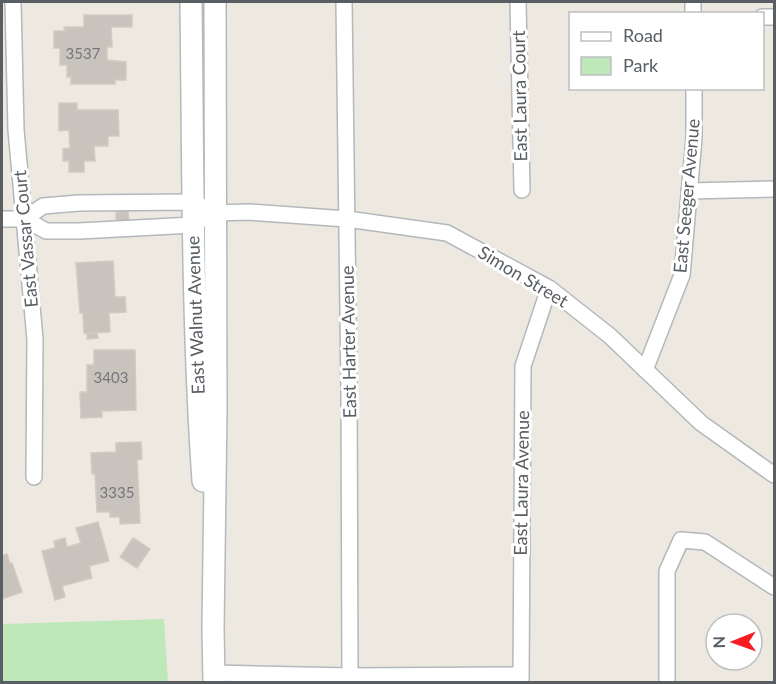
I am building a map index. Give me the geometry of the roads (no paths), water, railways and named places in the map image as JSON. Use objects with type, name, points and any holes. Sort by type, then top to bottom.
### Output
[{"type":"main road","name":"East Walnut Avenue","points":[[191,2],[198,417],[213,628]]},
{"type":"main road","name":"East Walnut Avenue","points":[[214,678],[215,2]]},
{"type":"street","name":"East Vassar Court","points":[[13,2],[16,130],[35,339],[34,477]]},
{"type":"street","name":"East Harter Avenue","points":[[344,2],[350,679]]},
{"type":"street","name":"East Laura Court","points":[[518,2],[522,190]]},
{"type":"street","name":"East Seeger Avenue","points":[[645,370],[682,275],[694,138],[694,90]]},
{"type":"street","points":[[690,191],[774,189]]},
{"type":"street","points":[[25,219],[43,206],[79,203],[193,202],[215,213]]},
{"type":"street","name":"Simon Street","points":[[215,213],[249,212],[347,219],[447,233],[549,288],[610,336],[701,423],[774,475]]},
{"type":"street","points":[[2,219],[25,219],[46,231],[79,231],[193,225],[215,213]]},
{"type":"street","name":"East Laura Avenue","points":[[521,679],[523,366],[549,288]]},
{"type":"street","points":[[667,682],[667,571],[681,540],[705,542],[774,587]]},
{"type":"street","points":[[214,678],[521,679]]}]
